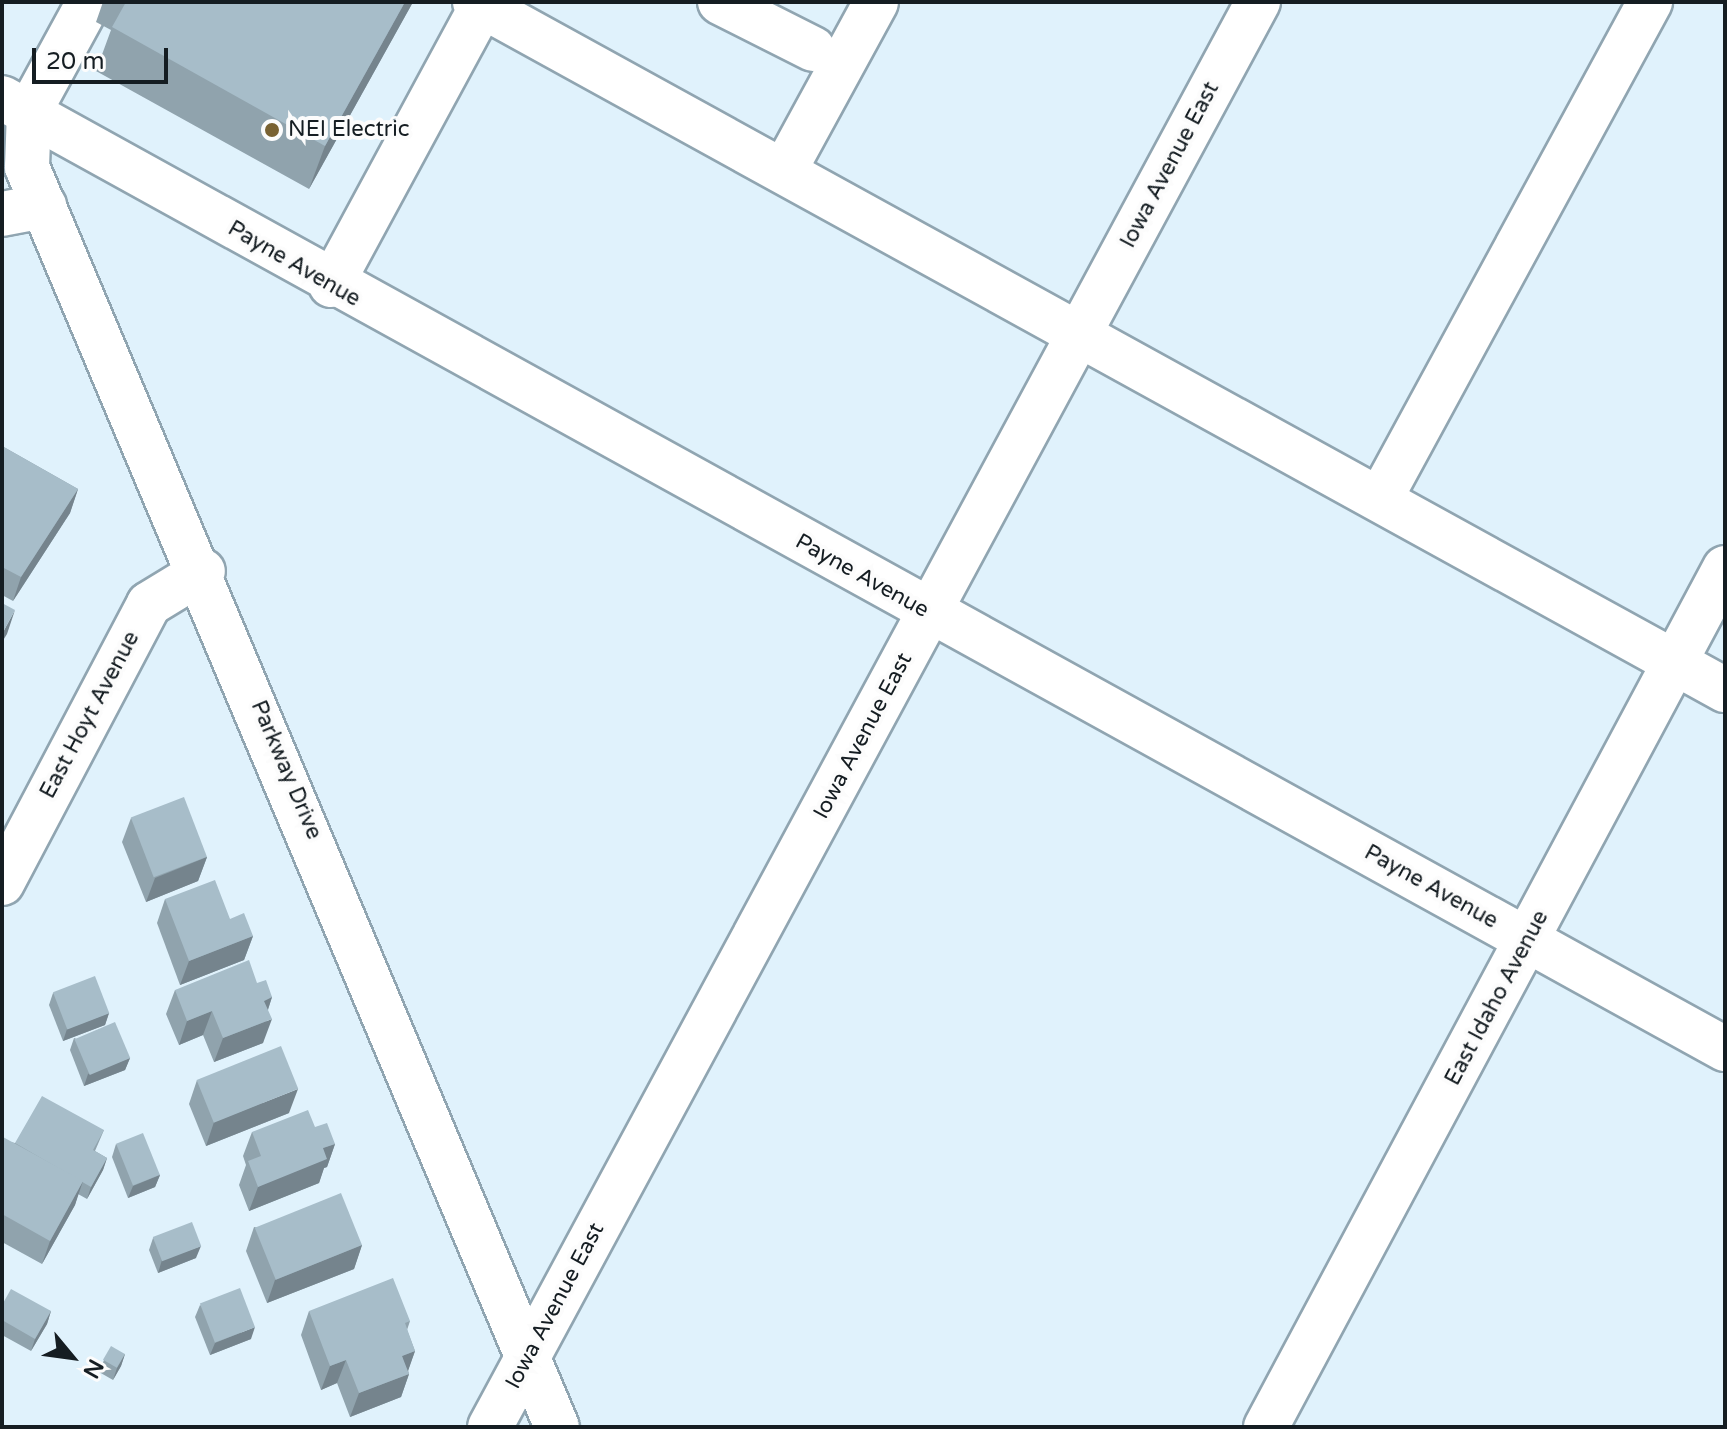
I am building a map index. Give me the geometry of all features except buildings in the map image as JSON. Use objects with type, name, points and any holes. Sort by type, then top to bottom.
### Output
[{"type":"street","points":[[16,105],[89,2]]},
{"type":"street","points":[[720,2],[813,49]]},
{"type":"street","points":[[784,171],[876,2]]},
{"type":"street","name":"Iowa Avenue East","points":[[490,1427],[1258,2]]},
{"type":"street","points":[[1380,499],[1650,2]]},
{"type":"street","points":[[331,285],[480,3],[1725,690]]},
{"type":"street","name":"Parkway Drive","points":[[16,105],[27,167],[203,571],[557,1427]]},
{"type":"street","name":"Payne Avenue","points":[[16,105],[331,285],[1725,1049]]},
{"type":"street","points":[[2,214],[44,206]]},
{"type":"street","name":"East Idaho Avenue","points":[[1266,1427],[1725,568]]},
{"type":"street","name":"East Hoyt Avenue","points":[[2,883],[149,604],[203,571]]},
{"type":"place","name":"NEI Electric","points":[[272,130]]}]
